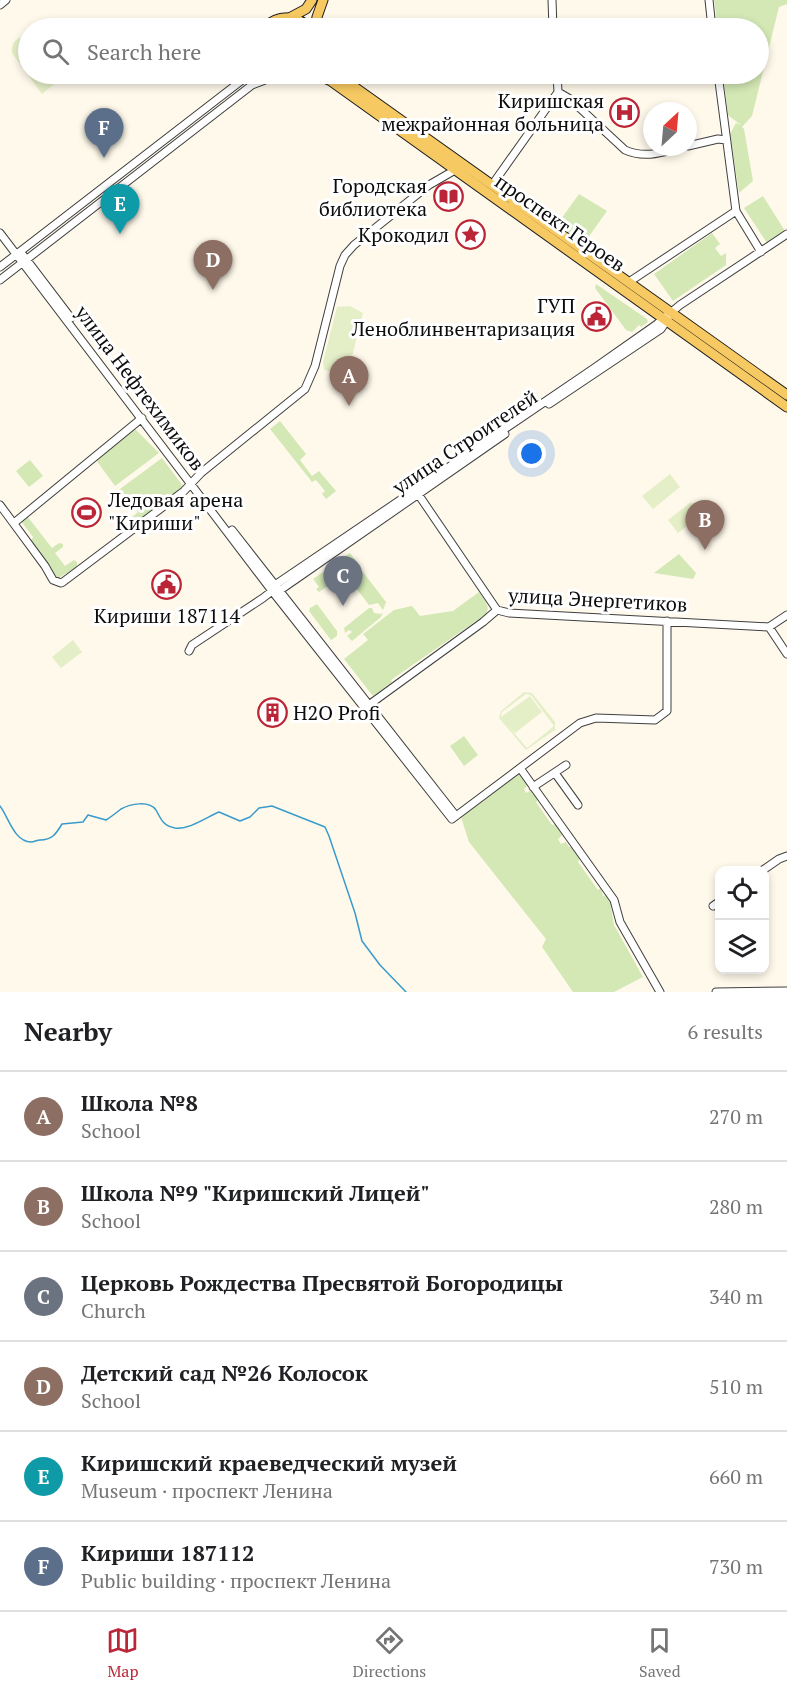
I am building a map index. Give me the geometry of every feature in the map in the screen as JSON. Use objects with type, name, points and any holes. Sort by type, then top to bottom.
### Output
[{"type":"main road","points":[[285,18],[306,9],[312,0]]},
{"type":"main road","points":[[317,18],[323,0]]},
{"type":"main road","name":"проспект Героев","points":[[335,84],[787,406]]},
{"type":"main road","name":"проспект Героев","points":[[350,84],[787,395]]},
{"type":"street","points":[[0,5],[6,0]]},
{"type":"street","points":[[552,0],[553,18]]},
{"type":"street","points":[[709,0],[711,18]]},
{"type":"street","points":[[0,267],[237,84]]},
{"type":"street","points":[[0,280],[254,84]]},
{"type":"street","points":[[492,185],[558,92],[558,84]]},
{"type":"street","points":[[719,84],[736,211],[761,252]]},
{"type":"street","points":[[558,92],[570,99],[625,150],[643,155]]},
{"type":"street","points":[[697,144],[718,139],[726,140]]},
{"type":"street","points":[[0,505],[53,580],[63,582],[184,491],[305,389],[315,366],[340,266],[345,255],[357,242],[429,185],[455,170]]},
{"type":"street","points":[[629,282],[736,211]]},
{"type":"street","points":[[0,226],[18,253]]},
{"type":"street","points":[[0,233],[24,260],[192,482]]},
{"type":"street","name":"улица Строителей","points":[[189,651],[192,645],[787,234]]},
{"type":"street","name":"улица Нефтехимиков","points":[[24,260],[142,418],[454,818],[520,768]]},
{"type":"street","points":[[14,523],[142,418]]},
{"type":"street","points":[[416,492],[497,610]]},
{"type":"street","name":"улица Энергетиков","points":[[366,707],[497,610],[509,613],[769,627]]},
{"type":"street","points":[[787,615],[769,627],[787,654]]},
{"type":"street","points":[[660,992],[620,922],[614,900],[520,768],[580,723],[596,718],[655,720],[667,711],[667,621]]},
{"type":"street","points":[[533,787],[566,765]]},
{"type":"street","points":[[555,773],[578,805]]},
{"type":"street","points":[[769,866],[787,856]]},
{"type":"street","points":[[716,992],[787,991]]},
{"type":"green space","points":[[714,0],[787,0],[787,4],[779,7],[769,47],[769,18],[717,18]]},
{"type":"green space","points":[[18,39],[18,61],[12,53],[15,41]]},
{"type":"green space","points":[[35,84],[54,84],[42,94]]},
{"type":"green space","points":[[724,84],[760,84],[752,116],[742,127],[753,181],[739,193],[730,134],[736,123],[741,125],[728,115]]},
{"type":"green space","points":[[579,194],[607,211],[587,239],[579,242],[556,226]]},
{"type":"green space","points":[[763,196],[785,231],[767,243],[744,208]]},
{"type":"green space","points":[[712,233],[720,244],[715,248],[721,256],[726,253],[726,265],[673,301],[654,274]]},
{"type":"green space","points":[[596,284],[647,319],[648,322],[641,327],[639,325],[632,332],[626,330],[595,288]]},
{"type":"green space","points":[[350,306],[363,313],[349,369],[344,374],[324,370],[323,362],[337,307]]},
{"type":"green space","points":[[280,421],[306,454],[300,460],[312,476],[319,471],[336,491],[326,499],[322,494],[325,491],[316,480],[312,482],[270,429]]},
{"type":"green space","points":[[135,429],[159,453],[115,486],[96,460]]},
{"type":"green space","points":[[162,458],[183,486],[133,525],[131,518],[138,512],[120,489]]},
{"type":"green space","points":[[30,460],[43,476],[29,487],[16,471]]},
{"type":"green space","points":[[670,474],[680,487],[653,509],[642,496]]},
{"type":"green space","points":[[691,502],[701,515],[678,533],[668,520]]},
{"type":"green space","points":[[27,516],[52,548],[59,543],[63,544],[63,547],[55,553],[65,566],[74,560],[77,562],[77,567],[57,579],[49,569],[51,567],[31,541],[33,537],[21,521]]},
{"type":"green space","points":[[350,553],[361,568],[350,576],[346,574],[319,592],[316,589],[319,587],[313,579]]},
{"type":"green space","points":[[679,554],[696,573],[693,579],[654,573]]},
{"type":"green space","points":[[363,572],[386,602],[383,610],[378,603],[369,605],[353,584],[354,579]]},
{"type":"green space","points":[[479,592],[487,606],[486,614],[391,680],[392,682],[373,696],[344,659],[368,640],[363,634],[394,610],[412,606],[420,616],[453,611]]},
{"type":"green space","points":[[317,604],[337,631],[337,636],[331,640],[309,611]]},
{"type":"green space","points":[[372,608],[374,613],[383,612],[381,617],[352,641],[347,636],[352,632],[349,630],[345,633],[344,628]]},
{"type":"green space","points":[[73,640],[82,652],[61,668],[52,657]]},
{"type":"green space","points":[[524,692],[532,693],[555,722],[555,730],[526,750],[499,718],[501,711]],"holes":[[[526,694],[531,695],[554,726],[527,748],[508,726],[515,733],[542,712],[530,696],[501,717],[502,712]]]},
{"type":"green space","points":[[464,736],[478,755],[464,766],[450,746]]},
{"type":"green space","points":[[520,773],[529,784],[524,789],[526,793],[533,789],[539,798],[536,802],[552,825],[556,824],[563,834],[558,839],[561,844],[566,842],[569,847],[574,847],[581,856],[578,862],[598,890],[601,888],[603,896],[606,895],[610,902],[614,925],[643,977],[614,992],[573,992],[542,947],[546,939],[469,842],[461,817]]},
{"type":"waterway","points":[[0,806],[20,838],[31,842],[51,838],[62,824],[83,822],[88,815],[106,820],[121,809],[139,804],[153,807],[165,824],[175,828],[192,825],[219,812],[240,821],[250,817],[259,808],[272,806],[325,827],[355,913],[362,941],[380,965],[406,992]]},
{"type":"place","name":"Киришская межрайонная больница","points":[[625,113]]},
{"type":"place","name":"Кириши 187112","points":[[104,158]]},
{"type":"place","name":"Городская библиотека","points":[[448,197]]},
{"type":"place","name":"Киришский краеведческий музей","points":[[120,234]]},
{"type":"place","name":"Крокодил","points":[[470,235]]},
{"type":"place","name":"Детский сад №26 Колосок","points":[[213,290]]},
{"type":"place","name":"ГУП Леноблинвентаризация","points":[[596,317]]},
{"type":"place","name":"Школа №8","points":[[349,406]]},
{"type":"place","name":"Ледовая арена \"Кириши\"","points":[[87,512]]},
{"type":"place","name":"Школа №9 \"Киришский Лицей\"","points":[[705,550]]},
{"type":"place","name":"Кириши 187114","points":[[167,585]]},
{"type":"place","name":"Церковь Рождества Пресвятой Богородицы","points":[[343,606]]},
{"type":"place","name":"H2O Profi","points":[[272,713]]}]
